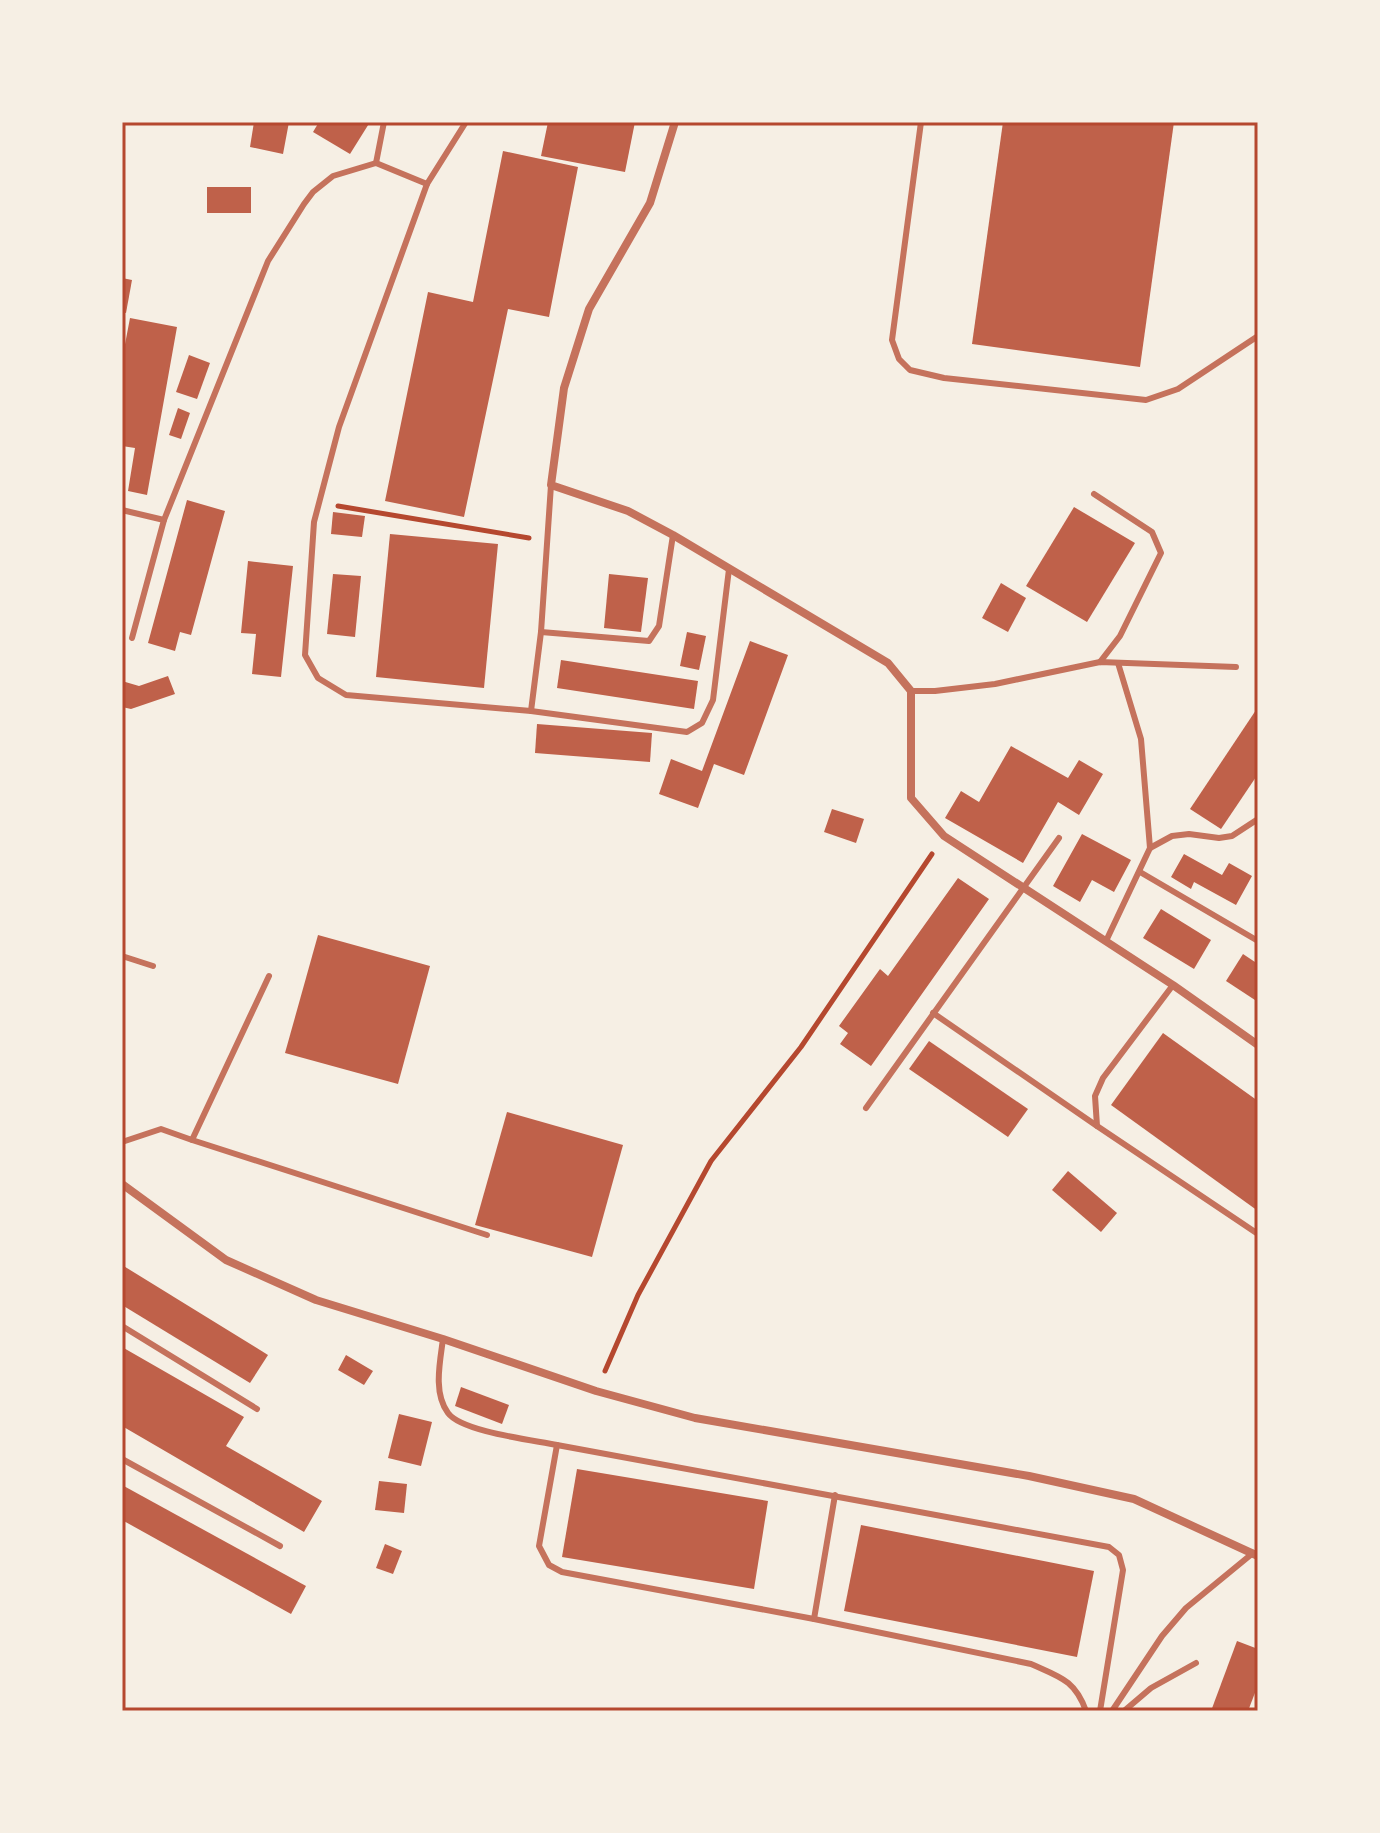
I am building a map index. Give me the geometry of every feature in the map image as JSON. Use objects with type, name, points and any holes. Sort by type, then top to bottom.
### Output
[{"type":"street","points":[[675,122],[650,203],[589,309],[564,388],[551,485],[628,511],[862,645],[888,663],[911,691],[911,798],[944,836],[1173,985],[1258,1045]]},
{"type":"street","points":[[122,1184],[226,1260],[316,1300],[596,1391],[695,1418],[1029,1476],[1134,1499],[1256,1555]]},
{"type":"lane","points":[[376,163],[384,122]]},
{"type":"lane","points":[[466,122],[427,184],[339,427],[317,503],[305,655],[318,678],[346,695],[531,711],[687,732],[702,723],[713,700],[729,569]]},
{"type":"lane","points":[[921,122],[892,340],[899,359],[910,370],[944,378],[1146,400],[1178,389],[1258,336]]},
{"type":"lane","points":[[132,638],[164,520],[268,261],[313,192],[333,176],[376,163],[427,184]]},
{"type":"lane","points":[[531,711],[541,632],[551,485]]},
{"type":"lane","points":[[1094,494],[1152,532],[1161,553],[1120,636],[1100,662]]},
{"type":"lane","points":[[122,510],[164,520]]},
{"type":"lane","points":[[541,632],[649,641],[659,626],[673,535]]},
{"type":"lane","points":[[911,691],[995,684],[1100,662],[1236,667]]},
{"type":"lane","points":[[1106,941],[1150,848],[1141,739],[1118,663]]},
{"type":"lane","points":[[1150,848],[1172,836],[1232,836],[1258,819]]},
{"type":"lane","points":[[866,1108],[1059,838]]},
{"type":"lane","points":[[1140,872],[1258,941]]},
{"type":"lane","points":[[122,956],[153,966]]},
{"type":"lane","points":[[192,1140],[269,976]]},
{"type":"lane","points":[[1097,1126],[1095,1096],[1103,1078],[1173,985]]},
{"type":"lane","points":[[933,1013],[1258,1234]]},
{"type":"lane","points":[[122,1142],[161,1129],[487,1235]]},
{"type":"lane","points":[[122,1326],[257,1409]]},
{"type":"lane","points":[[443,1339],[439,1371],[441,1399],[449,1416],[465,1425],[557,1445],[1109,1547],[1119,1555],[1123,1570],[1100,1711]]},
{"type":"lane","points":[[557,1445],[539,1546],[549,1565],[562,1572],[1031,1664],[1061,1677],[1079,1693],[1086,1711]]},
{"type":"lane","points":[[122,1459],[280,1546]]},
{"type":"lane","points":[[814,1619],[835,1495]]},
{"type":"lane","points":[[1112,1711],[1162,1636],[1186,1608],[1256,1555]]},
{"type":"lane","points":[[1124,1711],[1151,1688],[1196,1663]]},
{"type":"path","points":[[317,503],[546,540]]},
{"type":"path","points":[[596,1391],[638,1295],[711,1161],[801,1047],[944,836]]},
{"type":"building","points":[[254,122],[289,122],[283,154],[250,147]]},
{"type":"building","points":[[319,122],[370,122],[350,154],[313,132]]},
{"type":"building","points":[[548,122],[635,122],[625,172],[541,156]]},
{"type":"building","points":[[1003,122],[1174,122],[1140,367],[972,344]]},
{"type":"building","points":[[503,151],[578,167],[549,317],[508,309],[464,517],[385,501],[428,292],[473,302]]},
{"type":"building","points":[[207,187],[251,187],[251,213],[207,213]]},
{"type":"building","points":[[122,278],[132,280],[126,313],[122,312]]},
{"type":"building","points":[[130,318],[177,327],[147,495],[128,491],[135,448],[122,446],[125,388],[122,388],[122,360]]},
{"type":"building","points":[[189,355],[210,363],[197,399],[176,392]]},
{"type":"building","points":[[178,408],[190,413],[181,439],[169,435]]},
{"type":"building","points":[[187,500],[225,511],[191,635],[180,632],[175,651],[148,643]]},
{"type":"building","points":[[1074,507],[1135,543],[1087,622],[1026,586]]},
{"type":"building","points":[[333,512],[365,516],[362,537],[331,534]]},
{"type":"building","points":[[390,534],[498,544],[484,688],[376,677]]},
{"type":"building","points":[[248,561],[293,566],[281,677],[252,674],[256,634],[241,633]]},
{"type":"building","points":[[333,574],[361,576],[355,637],[327,634]]},
{"type":"building","points":[[609,574],[648,578],[641,632],[604,628]]},
{"type":"building","points":[[1001,583],[1026,598],[1008,632],[982,618]]},
{"type":"building","points":[[687,632],[706,636],[699,670],[680,666]]},
{"type":"building","points":[[750,641],[788,655],[744,775],[714,764],[698,808],[659,794],[671,759],[702,771]]},
{"type":"building","points":[[561,660],[698,681],[694,709],[557,688]]},
{"type":"building","points":[[168,676],[175,694],[131,709],[122,707],[122,681],[139,686]]},
{"type":"building","points":[[1258,707],[1258,774],[1221,829],[1190,809]]},
{"type":"building","points":[[537,724],[652,733],[650,762],[535,753]]},
{"type":"building","points":[[1011,746],[1068,778],[1079,760],[1103,774],[1079,815],[1058,802],[1023,863],[945,818],[961,791],[979,802]]},
{"type":"building","points":[[832,809],[864,819],[856,843],[824,832]]},
{"type":"building","points":[[1082,834],[1131,860],[1114,892],[1092,880],[1080,902],[1053,886]]},
{"type":"building","points":[[1184,854],[1222,875],[1229,863],[1252,876],[1236,905],[1194,882],[1191,889],[1171,877]]},
{"type":"building","points":[[958,878],[989,899],[871,1066],[840,1044],[848,1033],[839,1026],[880,969],[888,976]]},
{"type":"building","points":[[1161,909],[1211,940],[1194,969],[1143,938]]},
{"type":"building","points":[[318,935],[430,966],[398,1084],[285,1053]]},
{"type":"building","points":[[1243,954],[1258,964],[1258,1002],[1226,981]]},
{"type":"building","points":[[1163,1033],[1258,1101],[1258,1211],[1111,1105]]},
{"type":"building","points":[[929,1041],[1028,1109],[1008,1137],[909,1069]]},
{"type":"building","points":[[507,1112],[623,1145],[592,1257],[475,1225]]},
{"type":"building","points":[[1068,1171],[1117,1213],[1101,1232],[1052,1190]]},
{"type":"building","points":[[122,1265],[268,1355],[250,1383],[122,1305]]},
{"type":"building","points":[[122,1347],[244,1417],[226,1446],[322,1501],[304,1532],[122,1426]]},
{"type":"building","points":[[346,1355],[373,1371],[364,1385],[338,1370]]},
{"type":"building","points":[[461,1387],[509,1405],[502,1424],[455,1406]]},
{"type":"building","points":[[399,1414],[432,1422],[421,1466],[388,1458]]},
{"type":"building","points":[[577,1469],[768,1501],[754,1589],[562,1557]]},
{"type":"building","points":[[379,1481],[407,1484],[404,1513],[375,1510]]},
{"type":"building","points":[[122,1485],[306,1586],[291,1614],[122,1520]]},
{"type":"building","points":[[861,1525],[1094,1571],[1077,1657],[844,1611]]},
{"type":"building","points":[[385,1544],[402,1551],[393,1574],[376,1568]]},
{"type":"building","points":[[1237,1641],[1258,1649],[1258,1685],[1248,1711],[1211,1711]]}]
